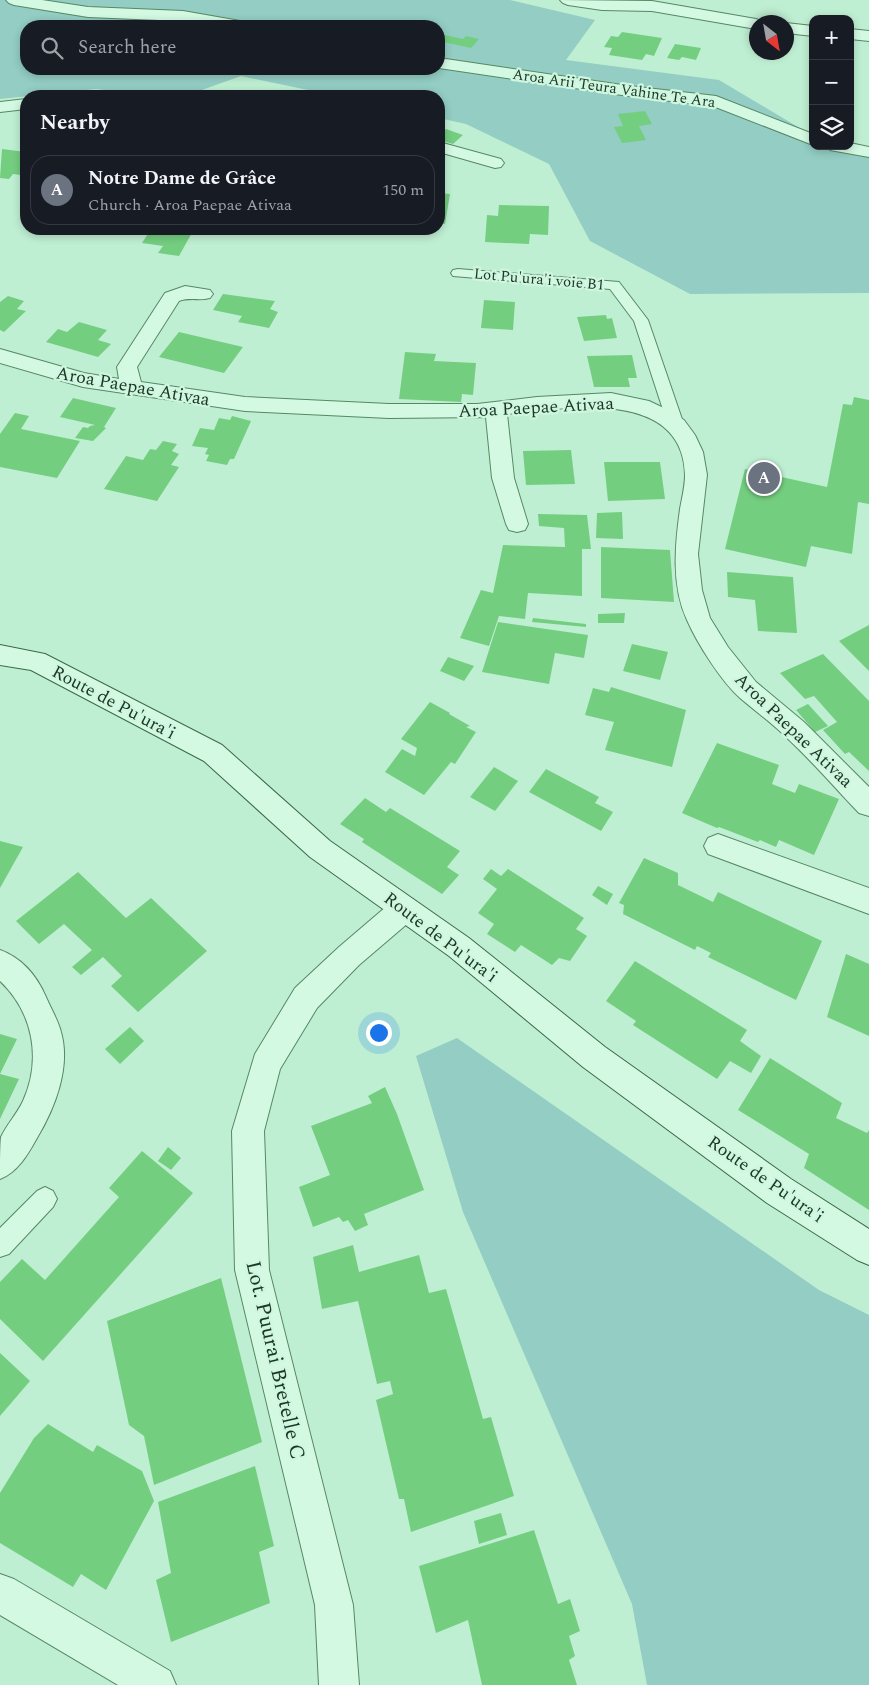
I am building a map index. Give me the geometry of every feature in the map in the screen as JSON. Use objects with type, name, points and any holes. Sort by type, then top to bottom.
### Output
[{"type":"street","points":[[14,0],[88,12],[183,16],[206,20]]},
{"type":"street","points":[[568,0],[602,5],[652,6],[749,23]]},
{"type":"street","points":[[794,29],[809,31]]},
{"type":"street","points":[[854,34],[869,36]]},
{"type":"street","name":"Aroa Arii Teura Vahine Te Ara","points":[[445,64],[629,91],[716,101],[809,138]]},
{"type":"street","points":[[0,107],[20,105]]},
{"type":"street","points":[[445,149],[495,163]]},
{"type":"street","points":[[854,149],[869,152]]},
{"type":"street","points":[[132,388],[127,367],[172,297],[185,292],[203,294]]},
{"type":"street","name":"Aroa Paepae Ativaa","points":[[0,356],[82,380],[245,404],[389,411],[477,411],[562,402],[611,400],[642,406],[676,425],[684,435],[692,452],[696,475],[686,554],[690,590],[698,620],[719,654],[747,689],[795,729],[869,805]]},
{"type":"street","points":[[496,408],[503,478],[517,524]]},
{"type":"street","name":"Route de Pu'ura'i","points":[[0,655],[36,661],[212,753],[320,849],[459,947],[594,1057],[779,1191],[869,1248]]},
{"type":"street","points":[[718,846],[869,901]]},
{"type":"street","name":"Lot. Puurai Bretelle C","points":[[339,1685],[334,1605],[252,1270],[248,1131],[266,1064],[306,998],[349,956],[404,909]]},
{"type":"street","points":[[0,963],[31,994],[47,1034],[47,1074],[36,1110],[14,1146],[0,1163]]},
{"type":"street","points":[[0,1593],[156,1685]]},
{"type":"lane","name":"Lot Pu'ura'i voie B1","points":[[458,273],[614,285],[641,320],[676,425]]},
{"type":"lane","points":[[0,1245],[45,1199]]},
{"type":"shaded area","points":[[0,0],[510,0],[595,20],[566,60],[719,80],[809,134],[809,150],[837,150],[869,155],[869,293],[690,294],[590,241],[549,164],[466,124],[445,119],[445,90],[308,90],[241,76],[202,90],[20,90],[20,97],[0,99]]},
{"type":"shaded area","points":[[457,1038],[819,1290],[869,1315],[869,1685],[647,1685],[632,1604],[463,1212],[416,1056]]},
{"type":"building","points":[[622,32],[662,38],[654,56],[646,54],[642,60],[609,55],[612,48],[604,47],[611,36],[618,37]]},
{"type":"building","points":[[445,35],[463,39],[466,36],[479,39],[471,48],[445,42]]},
{"type":"building","points":[[675,44],[701,48],[696,60],[682,57],[679,60],[667,58]]},
{"type":"building","points":[[645,111],[652,124],[639,126],[646,140],[622,143],[614,127],[623,126],[618,114]]},
{"type":"building","points":[[445,130],[463,135],[453,144],[445,142]]},
{"type":"building","points":[[2,149],[20,151],[20,175],[13,174],[9,179],[0,178]]},
{"type":"building","points":[[445,194],[450,194],[445,224]]},
{"type":"building","points":[[499,205],[549,206],[548,235],[530,234],[529,244],[485,242],[487,215],[498,216]]},
{"type":"building","points":[[147,235],[191,235],[179,256],[158,253],[163,246],[142,243]]},
{"type":"building","points":[[223,294],[275,301],[270,309],[278,312],[269,328],[238,322],[242,316],[213,310]]},
{"type":"building","points":[[8,296],[24,301],[17,309],[26,311],[4,332],[0,330],[0,302]]},
{"type":"building","points":[[484,300],[515,302],[513,330],[481,328]]},
{"type":"building","points":[[606,315],[607,319],[612,318],[617,338],[584,341],[577,317]]},
{"type":"building","points":[[79,322],[107,330],[98,340],[111,344],[98,357],[46,342],[58,329],[67,332]]},
{"type":"building","points":[[179,332],[243,347],[224,373],[159,357]]},
{"type":"building","points":[[405,352],[436,354],[434,361],[476,363],[473,395],[462,394],[461,402],[399,399]]},
{"type":"building","points":[[632,355],[637,378],[628,378],[630,387],[594,387],[587,356]]},
{"type":"building","points":[[854,397],[869,400],[869,504],[858,502],[852,554],[811,546],[806,567],[725,549],[745,469],[827,487],[843,404],[852,405]]},
{"type":"building","points":[[73,398],[116,408],[104,427],[106,428],[93,441],[75,438],[83,427],[88,428],[95,425],[60,417]]},
{"type":"building","points":[[15,413],[29,416],[21,429],[80,441],[57,478],[0,467],[0,434]]},
{"type":"building","points":[[232,416],[251,421],[234,459],[230,459],[227,465],[206,461],[209,455],[205,454],[208,448],[192,446],[200,428],[214,430],[219,418],[230,420]]},
{"type":"building","points":[[163,441],[177,444],[172,451],[179,454],[171,465],[179,467],[157,501],[104,489],[126,456],[143,460],[150,449],[156,450]]},
{"type":"building","points":[[571,450],[575,484],[526,485],[523,451]]},
{"type":"building","points":[[604,462],[660,462],[665,499],[608,501]]},
{"type":"building","points":[[622,512],[623,539],[596,538],[597,513]]},
{"type":"building","points":[[538,514],[587,515],[591,549],[582,549],[582,596],[528,593],[525,619],[499,616],[489,646],[460,638],[481,590],[493,593],[503,545],[565,547],[564,528],[539,526]]},
{"type":"building","points":[[601,547],[670,550],[674,602],[601,598]]},
{"type":"building","points":[[727,572],[793,577],[797,633],[758,631],[755,600],[728,597]]},
{"type":"building","points":[[625,613],[624,623],[598,623],[598,614]]},
{"type":"building","points":[[533,618],[586,624],[586,627],[532,622]]},
{"type":"building","points":[[498,622],[588,635],[584,658],[555,653],[549,684],[482,672]]},
{"type":"building","points":[[869,625],[869,671],[839,641]]},
{"type":"building","points":[[632,644],[668,652],[660,680],[623,671]]},
{"type":"building","points":[[823,654],[869,701],[869,771],[849,752],[845,754],[823,730],[837,722],[814,696],[805,699],[780,673]]},
{"type":"building","points":[[448,657],[474,666],[464,681],[440,671]]},
{"type":"building","points":[[611,687],[686,710],[672,767],[605,750],[614,722],[585,715],[593,688],[609,692]]},
{"type":"building","points":[[430,702],[470,726],[466,727],[476,732],[455,764],[451,762],[424,795],[385,772],[402,749],[415,756],[417,748],[401,739]]},
{"type":"building","points":[[808,704],[828,726],[815,732],[796,710]]},
{"type":"building","points":[[717,743],[779,765],[772,784],[795,793],[799,784],[839,799],[814,855],[779,840],[776,847],[760,840],[758,842],[719,827],[717,828],[682,813]]},
{"type":"building","points":[[494,767],[518,781],[495,811],[470,797]]},
{"type":"building","points":[[546,769],[599,797],[595,803],[613,812],[601,831],[529,792]]},
{"type":"building","points":[[365,798],[386,812],[390,808],[460,851],[447,867],[459,875],[442,894],[362,842],[364,839],[340,824]]},
{"type":"building","points":[[0,841],[23,847],[0,888]]},
{"type":"building","points":[[644,858],[678,873],[678,885],[713,902],[718,892],[822,941],[796,1000],[708,957],[711,953],[697,946],[695,950],[623,914],[624,905],[619,903]]},
{"type":"building","points":[[491,869],[501,876],[508,869],[584,918],[576,929],[587,936],[570,961],[559,958],[552,965],[521,945],[515,952],[487,934],[494,924],[478,913],[497,889],[483,879]]},
{"type":"building","points":[[78,872],[126,918],[151,898],[207,951],[138,1012],[111,986],[122,976],[103,957],[81,975],[72,967],[92,950],[64,924],[39,944],[16,921]]},
{"type":"building","points":[[598,886],[613,894],[607,905],[592,895]]},
{"type":"building","points":[[846,954],[869,964],[869,1036],[827,1017]]},
{"type":"building","points":[[635,961],[747,1030],[740,1041],[761,1056],[751,1073],[730,1061],[717,1079],[633,1025],[636,1021],[606,1001]]},
{"type":"building","points":[[130,1027],[144,1041],[120,1064],[105,1049]]},
{"type":"building","points":[[0,1034],[17,1039],[0,1074]]},
{"type":"building","points":[[770,1058],[842,1103],[836,1118],[867,1133],[869,1130],[869,1210],[804,1168],[809,1154],[738,1110]]},
{"type":"building","points":[[0,1074],[19,1079],[0,1119]]},
{"type":"building","points":[[385,1087],[397,1114],[424,1190],[364,1214],[368,1225],[355,1231],[348,1220],[343,1222],[339,1217],[313,1227],[299,1187],[330,1175],[311,1126],[372,1103],[368,1096]]},
{"type":"building","points":[[168,1147],[181,1158],[171,1170],[158,1161]]},
{"type":"building","points":[[142,1151],[193,1193],[43,1361],[0,1319],[0,1282],[22,1259],[45,1280],[119,1197],[109,1188]]},
{"type":"building","points":[[353,1245],[359,1272],[419,1255],[429,1293],[446,1289],[483,1419],[491,1417],[514,1496],[411,1532],[404,1499],[399,1499],[376,1400],[393,1394],[390,1381],[377,1384],[358,1301],[322,1309],[313,1257]]},
{"type":"building","points":[[221,1278],[262,1442],[154,1485],[144,1436],[129,1425],[107,1321]]},
{"type":"building","points":[[0,1353],[30,1381],[0,1416]]},
{"type":"building","points":[[48,1424],[93,1452],[97,1445],[142,1471],[154,1501],[106,1590],[81,1574],[73,1587],[0,1543],[0,1493],[34,1438]]},
{"type":"building","points":[[255,1466],[274,1546],[259,1552],[270,1603],[171,1642],[156,1580],[171,1573],[158,1502]]},
{"type":"building","points":[[501,1513],[507,1535],[479,1544],[474,1521]]},
{"type":"building","points":[[534,1530],[558,1604],[570,1599],[580,1631],[569,1636],[575,1656],[569,1660],[577,1685],[482,1685],[468,1620],[436,1633],[419,1566]]},
{"type":"place","name":"Notre Dame de Grâce","points":[[764,478]]}]
